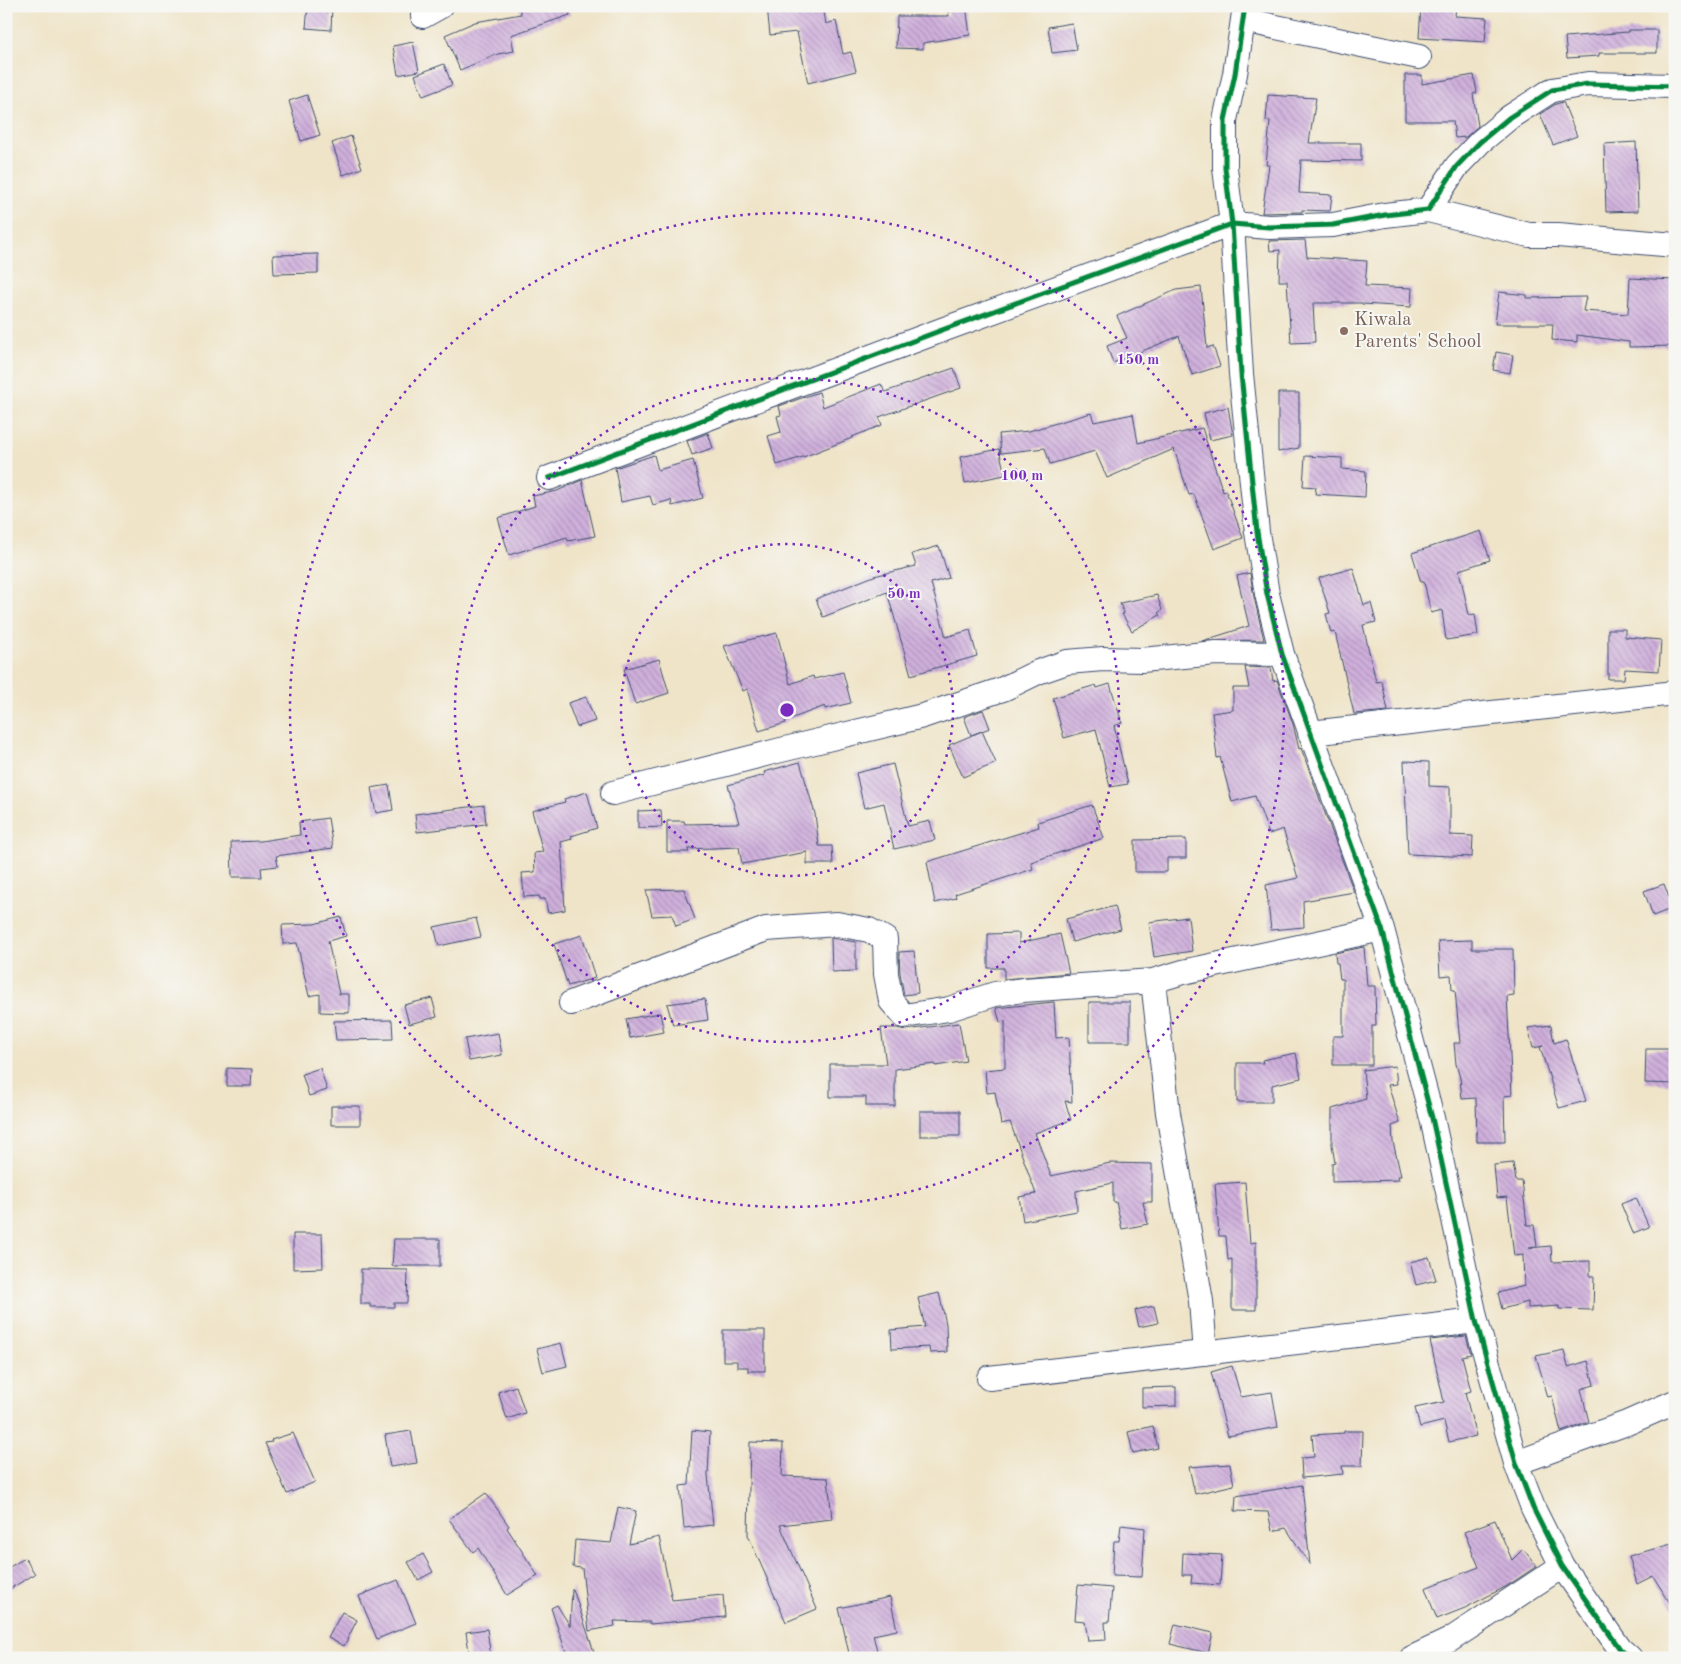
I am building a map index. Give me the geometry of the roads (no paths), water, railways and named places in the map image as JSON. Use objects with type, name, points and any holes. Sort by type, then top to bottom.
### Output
[{"type":"street","points":[[1419,57],[1244,13],[1225,120],[1225,168],[1232,224],[1241,374],[1257,532],[1267,594],[1282,654],[1382,929],[1432,1118],[1476,1321],[1516,1463],[1533,1508],[1562,1566],[1620,1649],[1630,1658]]},
{"type":"street","points":[[1428,210],[1457,166],[1480,142],[1510,117],[1552,90],[1588,84],[1675,86]]},
{"type":"street","points":[[549,478],[942,330],[1232,224],[1269,228],[1334,225],[1385,215],[1428,210],[1529,236],[1558,235],[1675,246]]},
{"type":"street","points":[[613,793],[923,716],[1003,689],[1038,672],[1067,662],[1103,659],[1142,660],[1216,653],[1282,654]]},
{"type":"street","points":[[1310,733],[1675,693]]},
{"type":"street","points":[[571,1003],[766,929],[837,924],[869,930],[884,939],[886,974],[891,1001],[904,1016],[949,1009],[995,994],[1023,990],[1153,981],[1183,972],[1382,929]]},
{"type":"street","points":[[1153,981],[1171,1129],[1201,1301],[1205,1353]]},
{"type":"street","points":[[989,1378],[1476,1321]]},
{"type":"street","points":[[1516,1463],[1627,1423],[1675,1402]]},
{"type":"street","points":[[1412,1658],[1450,1640],[1562,1566]]},
{"type":"place","name":"Kiwala Parents' School","points":[[1344,331]]}]
